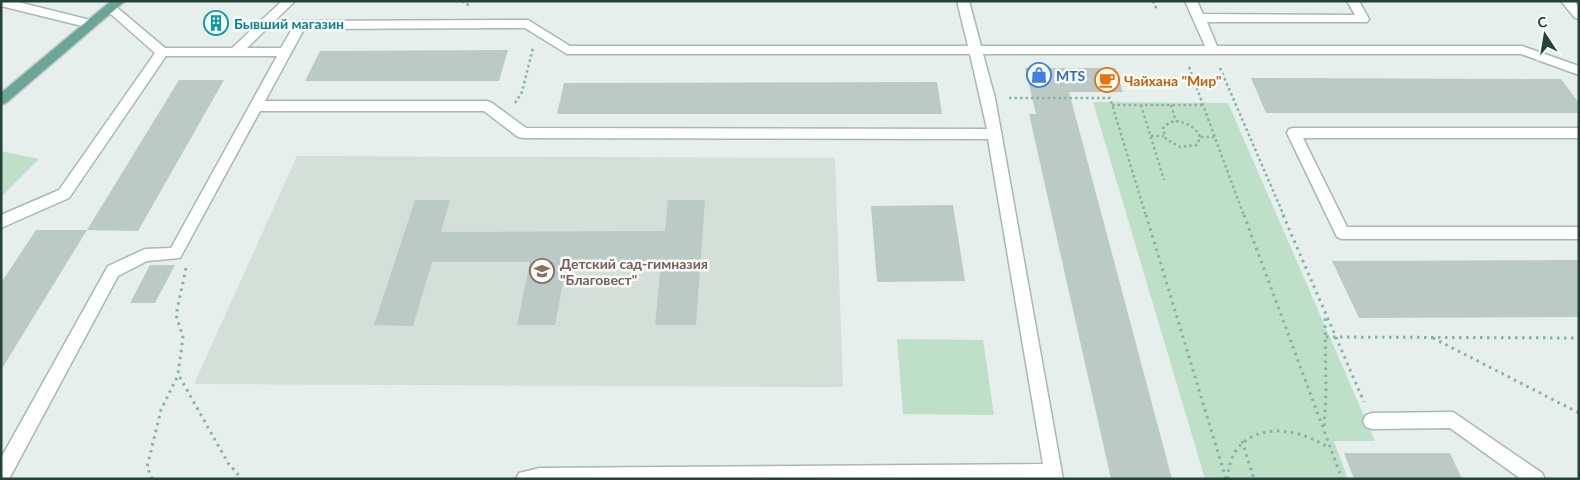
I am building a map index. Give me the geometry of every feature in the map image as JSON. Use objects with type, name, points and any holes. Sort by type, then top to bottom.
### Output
[{"type":"main road","points":[[1,100],[115,5]]},
{"type":"street","points":[[235,52],[289,1]]},
{"type":"street","points":[[526,479],[550,477],[1053,476],[988,98],[963,1]]},
{"type":"street","points":[[1192,1],[1213,50]]},
{"type":"street","points":[[1199,18],[1363,18],[1353,1]]},
{"type":"street","points":[[1567,1],[1579,15]]},
{"type":"street","points":[[1,2],[90,24]]},
{"type":"street","points":[[115,5],[162,52],[285,52]]},
{"type":"street","points":[[1,476],[113,271],[145,255],[175,254],[300,25],[528,24],[567,50],[1522,50],[1579,71]]},
{"type":"street","points":[[1,222],[64,194],[162,52]]},
{"type":"street","points":[[256,106],[487,106],[523,133],[994,134]]},
{"type":"street","points":[[1579,133],[1294,133],[1342,233],[1579,233]]},
{"type":"street","points":[[1372,420],[1453,420],[1536,479]]},
{"type":"path","points":[[1153,1],[1157,10]]},
{"type":"path","points":[[509,122],[511,110],[522,92],[537,30]]},
{"type":"path","points":[[1183,50],[1342,479]]},
{"type":"path","points":[[1213,50],[1372,420]]},
{"type":"path","points":[[988,98],[1110,98],[1227,479]]},
{"type":"path","points":[[1112,104],[1203,105]]},
{"type":"path","points":[[1140,105],[1164,180]]},
{"type":"path","points":[[1171,105],[1176,121]]},
{"type":"path","points":[[1176,121],[1194,127],[1200,137],[1197,145],[1186,148],[1173,144],[1164,136],[1163,128],[1166,124],[1176,121]]},
{"type":"path","points":[[1151,136],[1164,136]]},
{"type":"path","points":[[1200,137],[1215,137]]},
{"type":"path","points":[[152,479],[147,467],[160,410],[178,374],[183,337],[176,314],[186,267],[175,254]]},
{"type":"path","points":[[1324,429],[1326,394],[1325,311]]},
{"type":"path","points":[[1326,337],[1579,338]]},
{"type":"path","points":[[1432,337],[1579,413]]},
{"type":"path","points":[[178,374],[228,463],[242,479]]},
{"type":"path","points":[[1227,479],[1227,471],[1232,455],[1242,441],[1263,433],[1283,431],[1307,436],[1331,448]]},
{"type":"path","points":[[1242,441],[1254,479]]},
{"type":"shaded area","name":"Детский сад-гимназия \"Благовест\"","points":[[297,156],[835,158],[843,387],[194,384]]},
{"type":"green space","points":[[1093,102],[1228,103],[1375,441],[1334,441],[1348,479],[1205,479]]},
{"type":"green space","points":[[1,151],[39,159],[1,197]]},
{"type":"green space","points":[[897,339],[983,340],[994,415],[903,414]]},
{"type":"building","points":[[508,50],[499,81],[305,81],[320,51]]},
{"type":"building","points":[[1025,68],[1115,68],[1123,92],[1069,92],[1172,479],[1111,479],[1029,114],[1036,114]]},
{"type":"building","points":[[1251,78],[1561,79],[1579,103],[1579,113],[1266,113]]},
{"type":"building","points":[[179,80],[224,80],[138,231],[87,230]]},
{"type":"building","points":[[937,82],[942,114],[557,114],[564,83]]},
{"type":"building","points":[[415,200],[450,200],[441,232],[665,231],[668,200],[705,200],[696,325],[655,325],[661,262],[567,262],[555,325],[517,325],[530,262],[432,262],[413,326],[374,325]]},
{"type":"building","points":[[953,205],[965,281],[877,282],[871,206]]},
{"type":"building","points":[[36,230],[87,230],[1,370],[1,283]]},
{"type":"building","points":[[1579,260],[1579,317],[1359,318],[1332,261]]},
{"type":"building","points":[[150,265],[175,265],[155,303],[130,303]]},
{"type":"building","points":[[1344,453],[1450,453],[1462,479],[1354,479]]},
{"type":"place","name":"Бывший магазин","points":[[216,23]]},
{"type":"place","name":"MTS","points":[[1039,75]]},
{"type":"place","name":"Чайхана \"Мир\"","points":[[1107,80]]},
{"type":"place","name":"Детский сад-гимназия \"Благовест\"","points":[[542,271]]}]
